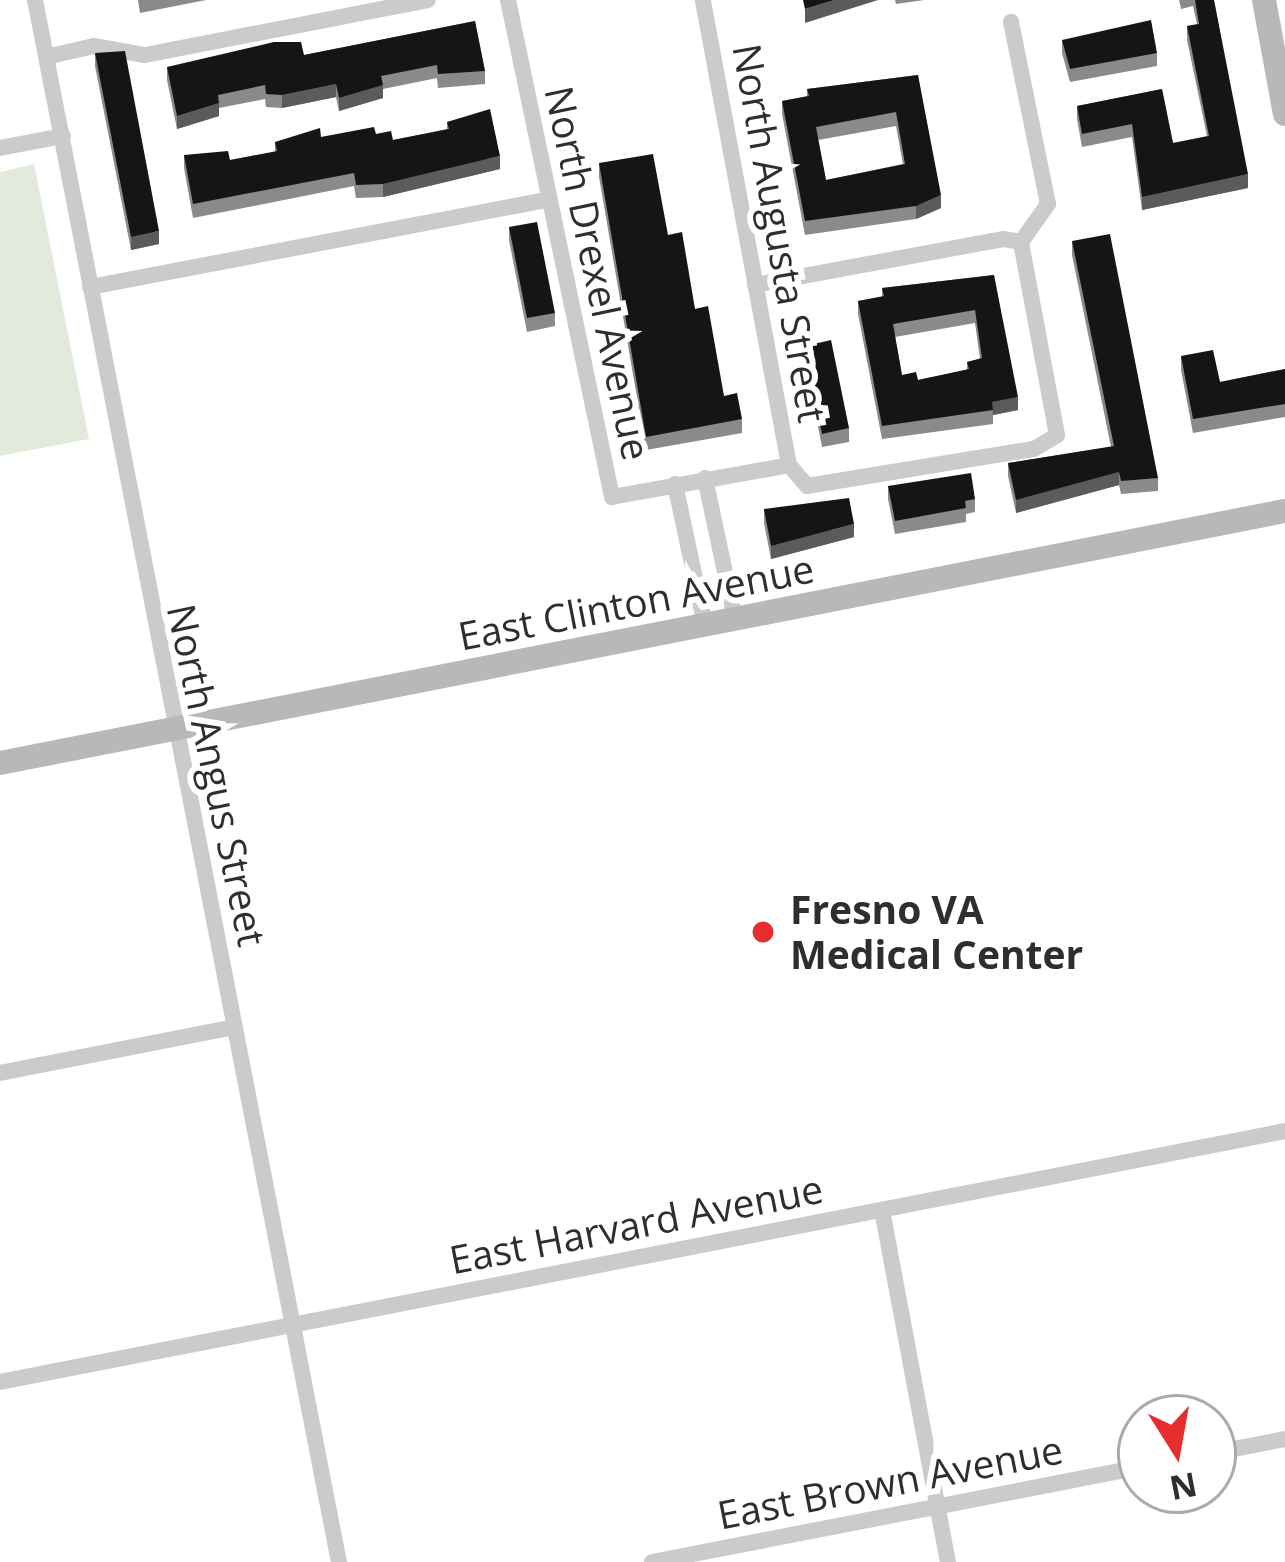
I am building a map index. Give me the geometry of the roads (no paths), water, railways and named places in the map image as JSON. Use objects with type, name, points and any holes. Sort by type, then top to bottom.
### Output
[{"type":"main road","points":[[1264,0],[1285,114]]},
{"type":"main road","name":"East Clinton Avenue","points":[[0,763],[1285,511]]},
{"type":"street","name":"North Angus Street","points":[[34,0],[339,1562]]},
{"type":"street","points":[[46,57],[94,46],[145,55],[428,0]]},
{"type":"street","name":"North Drexel Avenue","points":[[508,0],[612,497],[675,484],[705,625]]},
{"type":"street","name":"North Augusta Street","points":[[675,484],[789,465],[704,0]]},
{"type":"street","points":[[789,465],[807,486],[1034,449],[1057,435],[1021,242],[1048,205],[1011,22]]},
{"type":"street","points":[[0,148],[62,136]]},
{"type":"street","points":[[90,287],[547,200]]},
{"type":"street","points":[[755,285],[1003,239],[1021,242]]},
{"type":"street","points":[[705,478],[735,619]]},
{"type":"street","points":[[0,1073],[235,1027]]},
{"type":"street","name":"East Harvard Avenue","points":[[0,1382],[1285,1131]]},
{"type":"street","points":[[882,1210],[948,1562]]},
{"type":"street","points":[[1237,1448],[1285,1439]]},
{"type":"street","name":"East Brown Avenue","points":[[652,1562],[1117,1472]]},
{"type":"place","name":"Fresno VA Medical Center","points":[[763,932]]}]
